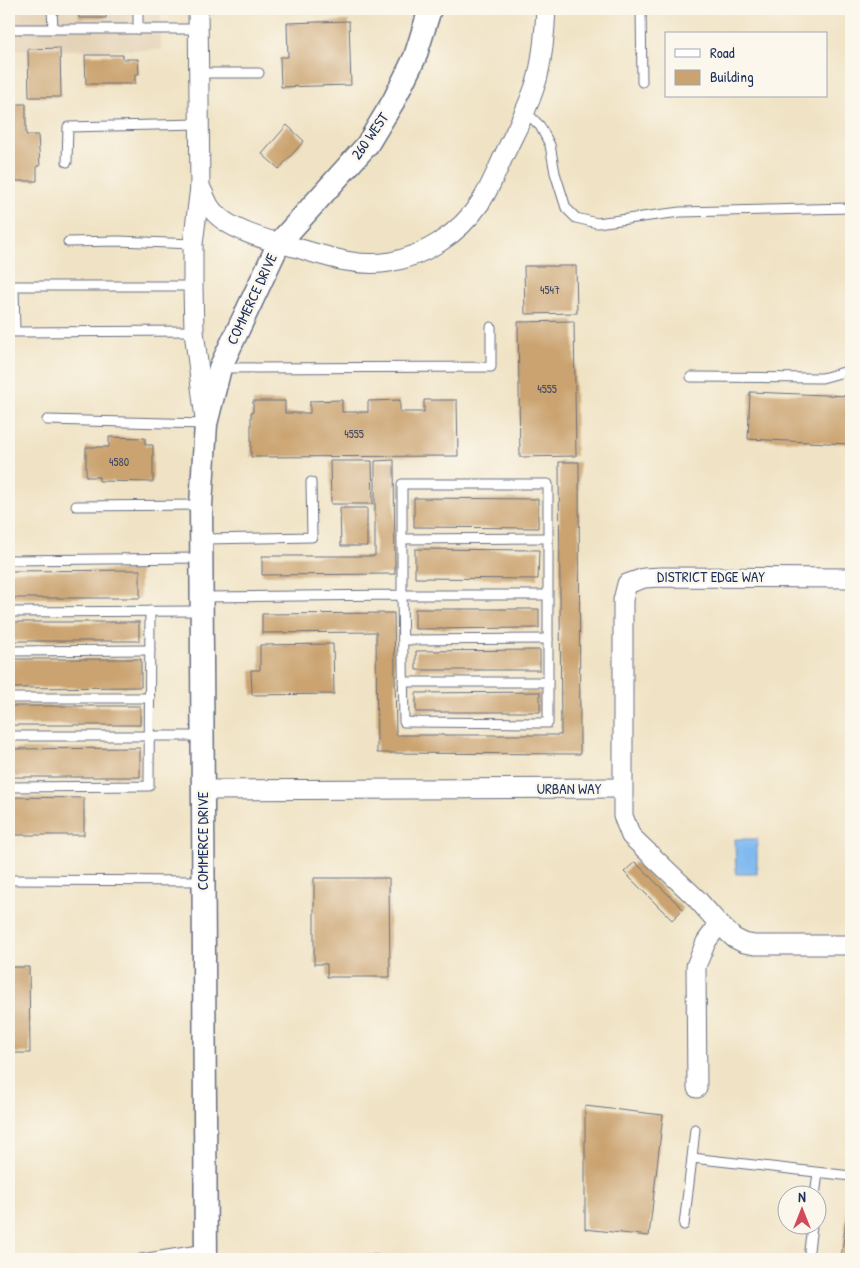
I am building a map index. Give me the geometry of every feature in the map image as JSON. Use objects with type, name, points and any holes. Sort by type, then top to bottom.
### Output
[{"type":"street","name":"COMMERCE DRIVE","points":[[198,9],[200,187],[192,244],[192,286],[194,331],[206,424]]},
{"type":"street","name":"260 WEST","points":[[279,243],[367,145],[393,102],[414,57],[430,9]]},
{"type":"street","points":[[279,243],[353,263],[372,264],[389,262],[408,258],[428,250],[467,220],[480,203],[490,185],[525,111],[538,77],[544,46],[546,9]]},
{"type":"street","name":"COMMERCE DRIVE","points":[[200,187],[211,209],[226,222],[279,243],[220,368],[206,424],[201,505],[206,1254]]},
{"type":"street","name":"DISTRICT EDGE WAY","points":[[622,788],[623,616],[627,584],[644,578],[661,577],[851,578]]},
{"type":"street","name":"URBAN WAY","points":[[203,790],[622,788],[623,816],[631,836],[696,898],[734,938],[744,943],[851,945]]},
{"type":"street","points":[[697,1088],[696,966],[706,942],[719,924]]},
{"type":"lane","points":[[52,9],[52,29]]},
{"type":"lane","points":[[138,9],[138,28]]},
{"type":"lane","points":[[640,9],[642,82]]},
{"type":"lane","points":[[9,29],[198,28]]},
{"type":"lane","points":[[198,73],[259,73]]},
{"type":"lane","points":[[525,111],[540,126],[550,145],[555,174],[566,208],[576,218],[598,223],[680,212],[851,208]]},
{"type":"lane","points":[[67,162],[68,127],[199,124]]},
{"type":"lane","points":[[68,242],[119,241],[192,244]]},
{"type":"lane","points":[[192,286],[14,286],[14,332],[194,331]]},
{"type":"lane","points":[[220,368],[490,367],[490,327]]},
{"type":"lane","points":[[691,377],[822,378],[851,370]]},
{"type":"lane","points":[[47,420],[206,424]]},
{"type":"lane","points":[[9,560],[201,549],[312,538],[311,482]]},
{"type":"lane","points":[[402,484],[548,484],[548,538],[548,723],[404,722],[402,484]]},
{"type":"lane","points":[[76,506],[201,505]]},
{"type":"lane","points":[[402,538],[548,538]]},
{"type":"lane","points":[[9,612],[150,611],[202,604],[402,595],[548,594]]},
{"type":"lane","points":[[9,787],[149,786],[150,611]]},
{"type":"lane","points":[[403,640],[548,639]]},
{"type":"lane","points":[[9,650],[150,650]]},
{"type":"lane","points":[[403,682],[548,682]]},
{"type":"lane","points":[[9,698],[150,698]]},
{"type":"lane","points":[[9,736],[202,736]]},
{"type":"lane","points":[[9,880],[203,881]]},
{"type":"lane","points":[[684,1225],[695,1129]]},
{"type":"lane","points":[[692,1158],[851,1176]]},
{"type":"lane","points":[[816,1186],[818,1172]]},
{"type":"lane","points":[[809,1250],[811,1236]]},
{"type":"lane","points":[[146,1259],[206,1254]]},
{"type":"shaded area","points":[[9,9],[161,9],[161,50],[9,50]]},
{"type":"water","points":[[735,839],[757,839],[757,874],[736,874]]},
{"type":"building","points":[[78,9],[106,9],[106,18],[79,18]]},
{"type":"building","points":[[349,21],[351,85],[281,87],[280,57],[288,57],[287,23]]},
{"type":"building","points":[[60,48],[61,97],[29,97],[28,49]]},
{"type":"building","points":[[85,55],[123,55],[123,59],[138,59],[139,74],[135,74],[135,84],[86,84]]},
{"type":"building","points":[[9,104],[26,104],[26,135],[38,135],[40,166],[37,166],[37,181],[9,181]]},
{"type":"building","points":[[287,125],[304,141],[279,169],[262,154]]},
{"type":"building","points":[[524,266],[576,266],[577,313],[525,314]]},
{"type":"building","points":[[574,321],[576,456],[520,457],[518,322]]},
{"type":"building","points":[[750,392],[850,396],[848,444],[748,439]]},
{"type":"building","points":[[342,400],[342,412],[368,412],[368,401],[400,400],[400,412],[424,412],[424,400],[457,400],[458,456],[251,457],[251,412],[253,412],[253,401],[285,401],[285,413],[310,413],[310,401]]},
{"type":"building","points":[[109,437],[145,438],[145,445],[153,445],[153,482],[99,481],[99,477],[86,477],[86,447],[109,447]]},
{"type":"building","points":[[394,460],[395,574],[262,575],[262,556],[375,556],[375,461]]},
{"type":"building","points":[[330,461],[372,461],[373,504],[331,504]]},
{"type":"building","points":[[559,462],[579,462],[580,754],[377,753],[376,632],[262,633],[262,614],[394,613],[396,735],[561,735]]},
{"type":"building","points":[[414,498],[538,499],[538,528],[414,527]]},
{"type":"building","points":[[340,508],[367,508],[367,546],[341,546]]},
{"type":"building","points":[[415,549],[539,550],[538,579],[415,578]]},
{"type":"building","points":[[140,570],[140,598],[9,598],[9,571]]},
{"type":"building","points":[[415,609],[539,609],[539,628],[415,629]]},
{"type":"building","points":[[9,622],[139,622],[139,641],[9,641]]},
{"type":"building","points":[[333,644],[334,694],[252,695],[251,670],[260,670],[260,645]]},
{"type":"building","points":[[540,650],[540,670],[416,670],[416,651]]},
{"type":"building","points":[[9,659],[141,659],[141,687],[9,688]]},
{"type":"building","points":[[540,692],[540,712],[416,712],[416,693]]},
{"type":"building","points":[[9,706],[140,706],[140,725],[9,725]]},
{"type":"building","points":[[140,748],[140,777],[9,777],[9,749]]},
{"type":"building","points":[[9,797],[84,798],[84,835],[9,835]]},
{"type":"building","points":[[635,862],[683,909],[672,920],[624,872]]},
{"type":"building","points":[[314,878],[389,878],[390,977],[327,977],[327,964],[314,964]]},
{"type":"building","points":[[9,967],[29,967],[30,1053],[9,1053]]},
{"type":"building","points":[[585,1106],[663,1115],[649,1236],[585,1229]]},
{"type":"building","points":[[849,1196],[851,1197],[851,1259],[841,1259]]},
{"type":"building","points":[[324,1255],[378,1255],[378,1259],[324,1259]]}]
